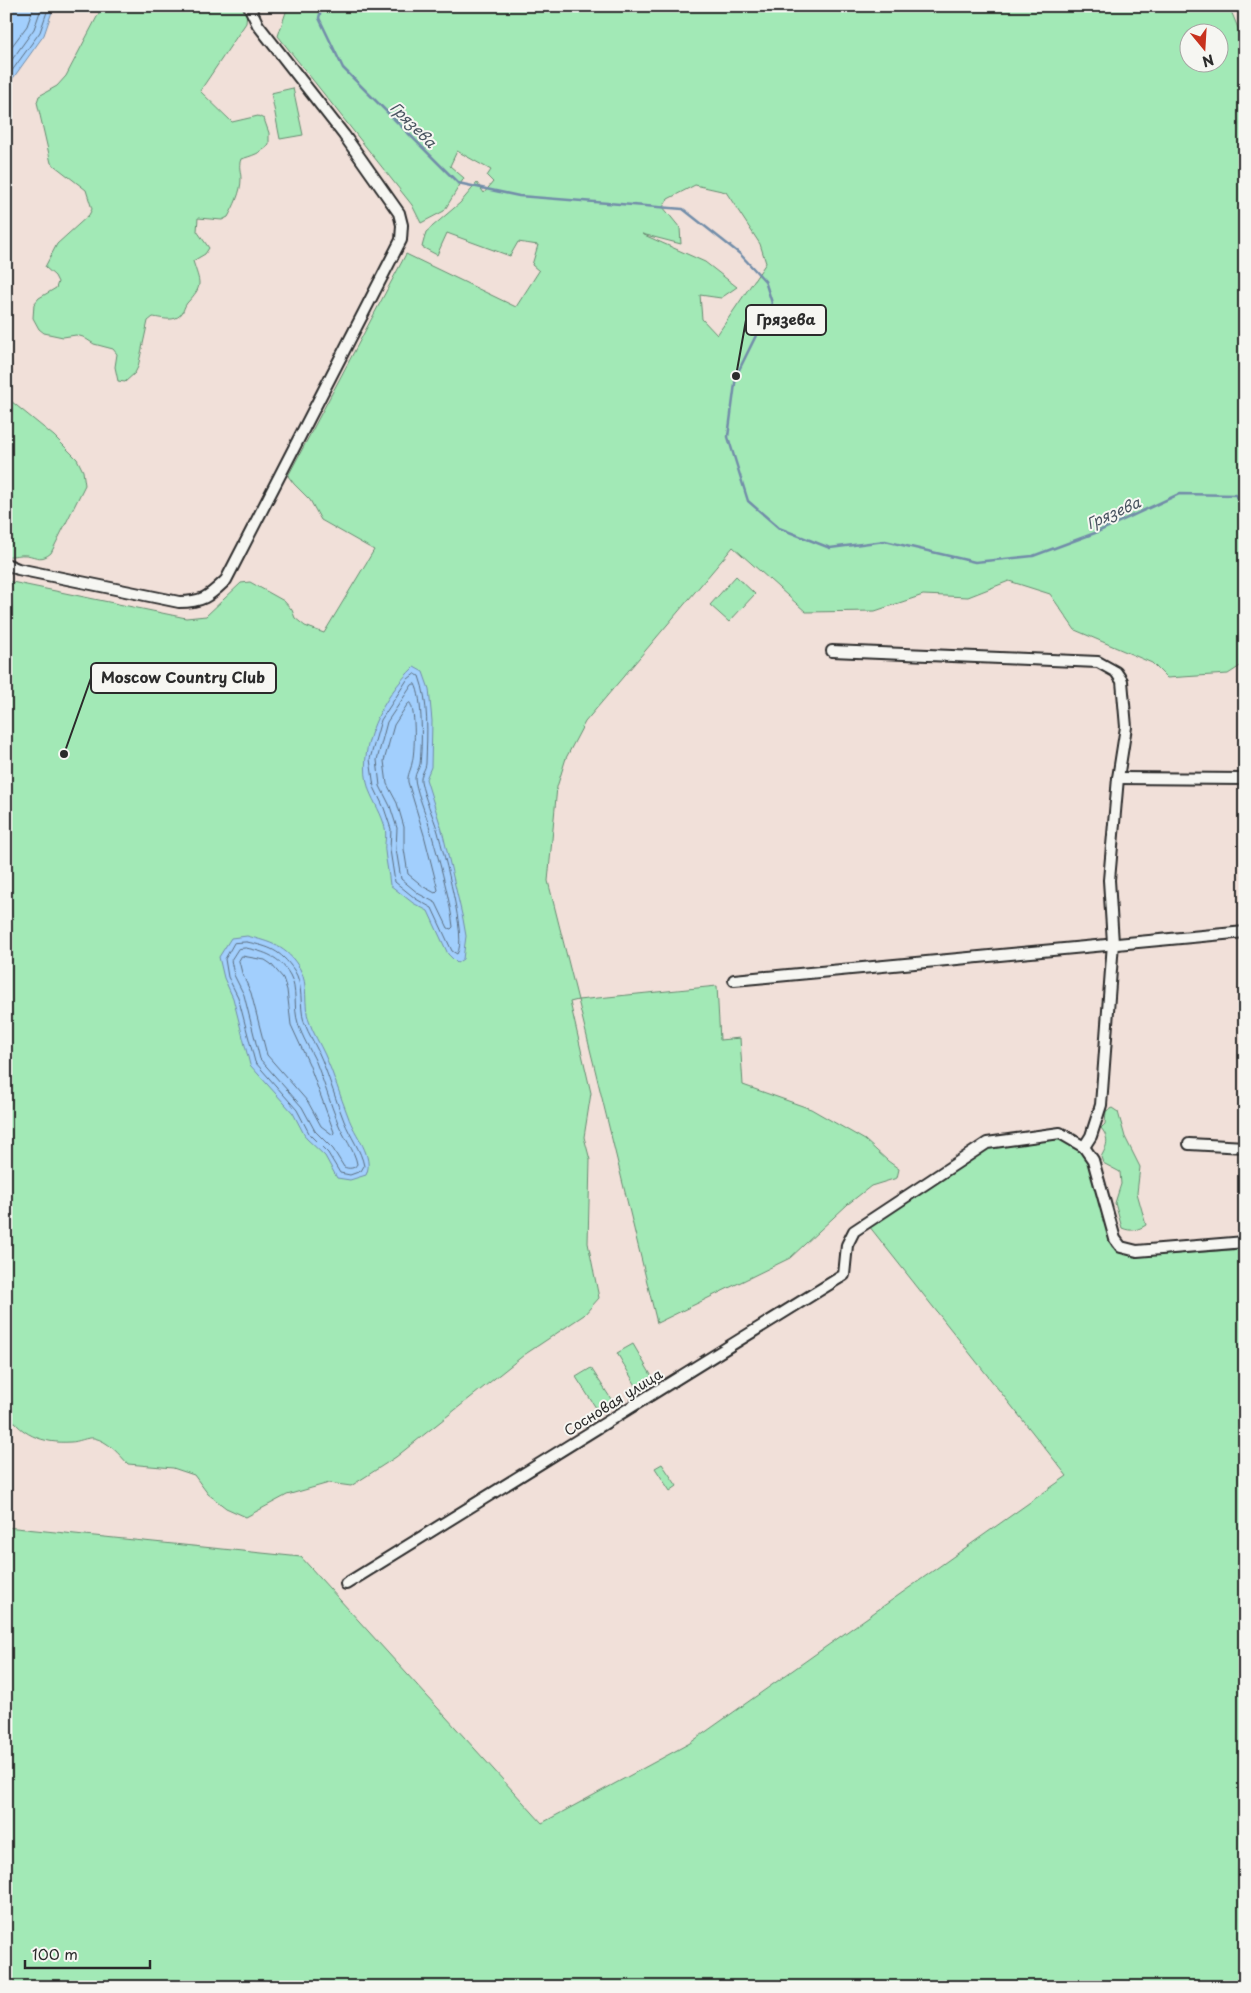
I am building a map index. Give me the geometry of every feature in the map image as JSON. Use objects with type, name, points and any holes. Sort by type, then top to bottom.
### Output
[{"type":"street","points":[[6,564],[18,569],[179,602],[191,602],[208,597],[226,580],[401,240],[402,225],[399,213],[344,135],[258,25],[249,6]]},
{"type":"street","points":[[832,651],[1098,662],[1116,672],[1122,680],[1126,727],[1118,778],[1109,880],[1113,943],[1101,1105],[1091,1136],[1084,1147],[1093,1160],[1114,1240],[1121,1247],[1137,1251],[1245,1242]]},
{"type":"street","points":[[1118,778],[1245,779]]},
{"type":"street","points":[[734,980],[1245,932]]},
{"type":"street","name":"Сосновая улица","points":[[346,1584],[844,1274],[847,1245],[854,1231],[987,1143],[1060,1133],[1084,1147]]},
{"type":"street","points":[[1189,1144],[1245,1147]]},
{"type":"green space","points":[[99,6],[245,6],[247,10],[246,23],[200,91],[232,122],[258,116],[264,119],[269,133],[269,145],[256,154],[241,159],[240,189],[228,217],[222,220],[198,218],[197,231],[209,248],[205,254],[193,261],[199,280],[198,288],[182,313],[176,318],[153,317],[148,321],[138,367],[135,373],[125,382],[118,381],[115,367],[117,354],[113,349],[94,344],[76,335],[63,337],[44,333],[39,329],[33,318],[34,304],[39,298],[56,288],[58,282],[55,276],[45,267],[57,244],[89,215],[92,209],[86,190],[51,163],[37,102],[39,96],[57,86],[66,76],[99,13]]},
{"type":"green space","points":[[291,6],[1229,6],[1245,45],[1245,483],[1242,490],[1245,495],[1245,663],[1228,674],[1167,678],[1152,663],[1075,630],[1050,594],[1009,581],[968,597],[923,595],[875,611],[806,612],[733,547],[585,722],[566,758],[557,787],[548,881],[578,1000],[570,1002],[591,1093],[584,1137],[590,1160],[588,1243],[599,1298],[584,1315],[524,1355],[396,1457],[351,1486],[329,1483],[287,1495],[246,1517],[226,1508],[208,1494],[194,1475],[173,1468],[128,1464],[109,1445],[94,1438],[61,1442],[32,1436],[17,1425],[6,1408],[6,583],[7,581],[186,618],[206,616],[241,583],[250,582],[284,601],[292,610],[295,618],[305,626],[324,633],[374,550],[321,520],[310,500],[288,476],[406,254],[516,307],[539,271],[532,265],[538,245],[518,242],[510,256],[447,233],[437,255],[422,247],[426,232],[460,203],[477,183],[484,193],[493,182],[487,176],[491,170],[457,151],[450,166],[464,178],[444,211],[421,223],[412,205],[278,36],[286,12]],"holes":[[[695,185],[726,192],[760,244],[766,263],[717,335],[702,319],[700,295],[721,298],[737,287],[705,262],[642,234],[681,244],[680,228],[663,207],[668,199]]]},
{"type":"green space","points":[[293,88],[303,135],[280,139],[271,93]]},
{"type":"green space","points":[[6,397],[54,436],[77,459],[83,471],[85,485],[51,553],[42,558],[24,555],[6,556]]},
{"type":"green space","points":[[736,576],[755,594],[729,622],[710,605]]},
{"type":"green space","points":[[717,986],[720,1040],[740,1038],[743,1085],[811,1109],[865,1140],[899,1169],[897,1178],[871,1186],[848,1204],[790,1258],[657,1323],[578,1000]]},
{"type":"green space","points":[[1112,1108],[1118,1112],[1125,1137],[1140,1167],[1137,1193],[1146,1225],[1134,1230],[1122,1228],[1115,1203],[1121,1184],[1120,1172],[1103,1163],[1101,1157],[1107,1139],[1101,1128],[1105,1124],[1106,1111]]},
{"type":"green space","points":[[1063,1139],[1080,1148],[1086,1155],[1095,1179],[1112,1247],[1133,1257],[1245,1249],[1245,1987],[6,1987],[6,1527],[301,1557],[542,1823],[690,1743],[1067,1476],[869,1226],[989,1148]]},
{"type":"green space","points":[[633,1344],[654,1380],[638,1389],[617,1353]]},
{"type":"green space","points":[[591,1368],[613,1402],[598,1411],[576,1377]]},
{"type":"green space","points":[[662,1464],[677,1486],[670,1491],[655,1468]]},
{"type":"water","points":[[6,6],[54,6],[44,35],[6,88]]},
{"type":"water","points":[[414,667],[423,672],[429,689],[432,721],[431,767],[426,779],[442,830],[466,936],[463,959],[457,963],[448,954],[428,911],[413,903],[390,885],[385,851],[385,828],[369,790],[366,774],[369,740],[375,723],[392,692]]},
{"type":"water","points":[[247,936],[270,943],[284,950],[295,961],[303,975],[307,1015],[351,1123],[366,1153],[368,1168],[366,1175],[350,1180],[337,1178],[325,1156],[306,1138],[293,1113],[250,1065],[233,998],[224,978],[219,957],[231,938]]},
{"type":"waterway","name":"Грязева","points":[[322,6],[319,18],[343,68],[458,183],[519,196],[683,209],[740,254],[765,281],[772,303],[736,376],[728,437],[748,501],[779,528],[830,548],[885,541],[975,562],[1033,556],[1095,533],[1179,494],[1236,495],[1245,511]]},
{"type":"place","name":"Грязева","points":[[736,376]]},
{"type":"place","name":"Moscow Country Club","points":[[64,754]]}]
